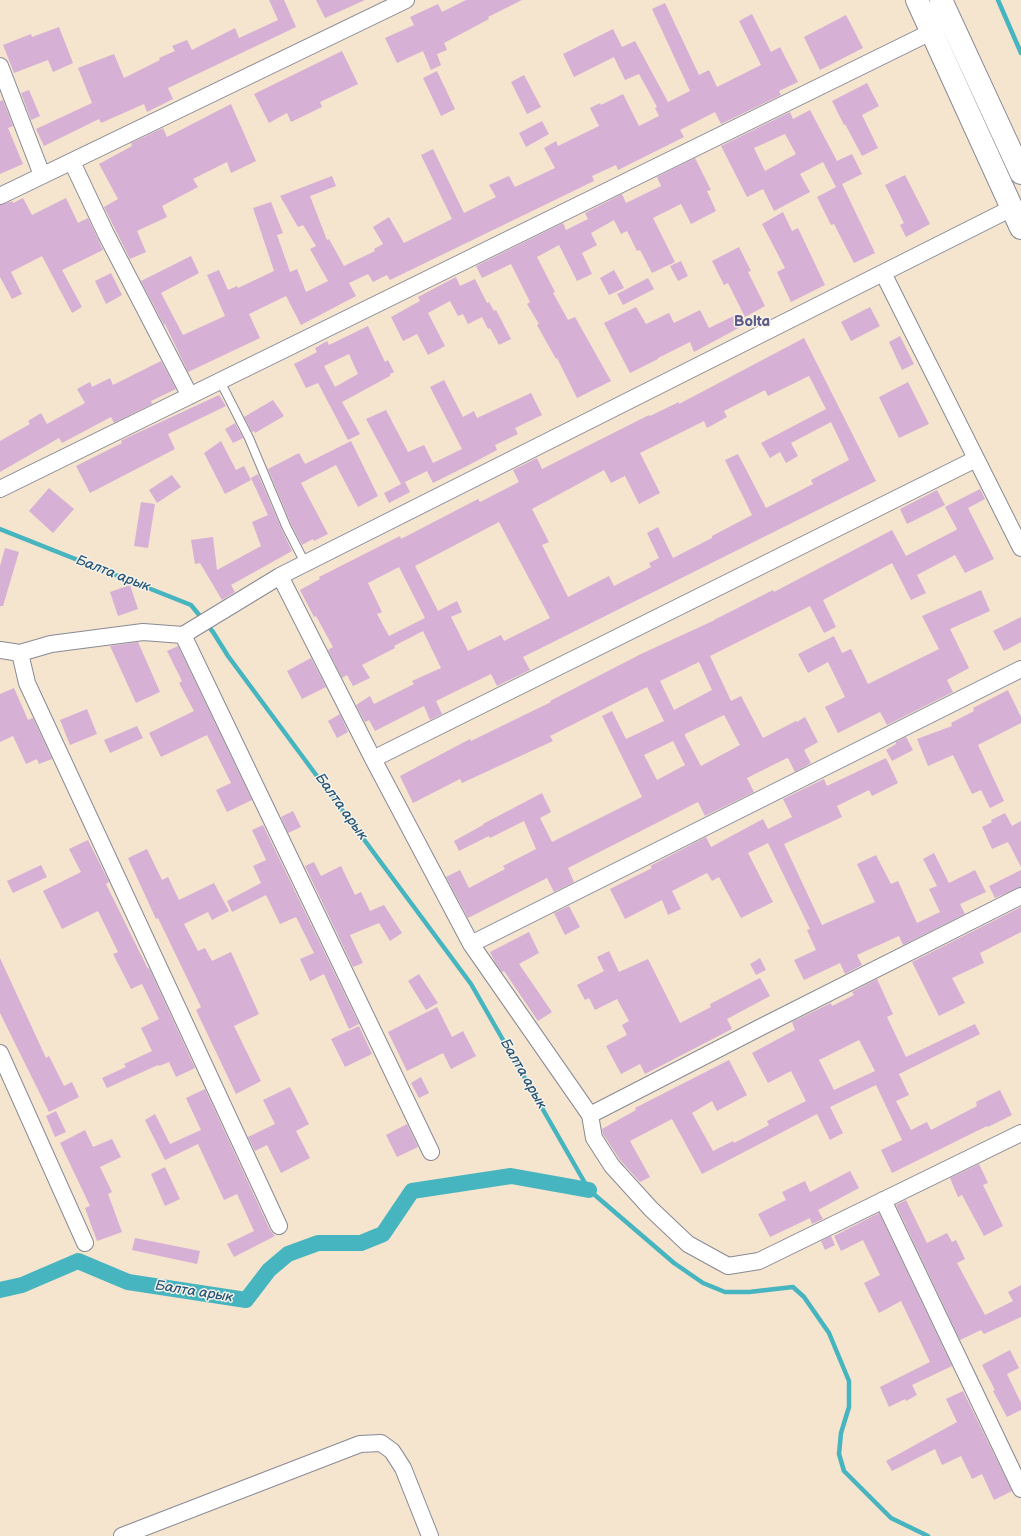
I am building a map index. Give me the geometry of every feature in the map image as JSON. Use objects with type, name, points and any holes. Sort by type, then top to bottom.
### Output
[{"type":"highway","points":[[917,0],[1021,228]]},
{"type":"highway","points":[[942,0],[1021,174]]},
{"type":"street","points":[[0,196],[406,0]]},
{"type":"street","points":[[0,489],[931,32]]},
{"type":"street","points":[[0,66],[42,175]]},
{"type":"street","points":[[72,162],[106,234],[190,396]]},
{"type":"street","points":[[0,650],[20,653],[58,643],[143,632],[183,635],[280,576],[305,563],[1012,208]]},
{"type":"street","points":[[883,273],[1021,548]]},
{"type":"street","points":[[373,759],[976,459]]},
{"type":"street","points":[[280,576],[373,759],[471,944],[590,1115],[594,1138],[612,1166],[651,1209],[688,1244],[728,1266],[759,1261],[1021,1133]]},
{"type":"street","points":[[183,635],[431,1152]]},
{"type":"street","points":[[20,653],[27,683],[279,1226]]},
{"type":"street","points":[[471,944],[1021,669]]},
{"type":"street","points":[[590,1115],[1021,896]]},
{"type":"street","points":[[0,1053],[85,1242]]},
{"type":"street","points":[[884,1200],[1021,1489]]},
{"type":"street","points":[[122,1536],[360,1444],[381,1443],[392,1451],[403,1468],[430,1536]]},
{"type":"lane","points":[[220,381],[249,438],[286,526],[305,563]]},
{"type":"building","points":[[269,0],[284,0],[296,27],[168,88],[173,99],[147,112],[144,104],[101,123],[99,119],[44,146],[36,129],[92,103],[78,68],[114,54],[124,78],[160,60],[159,58],[175,51],[172,46],[187,40],[192,50],[235,28],[239,38],[278,20]]},
{"type":"building","points":[[316,0],[365,0],[325,18]]},
{"type":"building","points":[[466,0],[522,0],[488,17],[489,19],[444,43],[447,50],[437,54],[441,65],[431,70],[423,51],[397,63],[385,38],[414,25],[410,17],[438,4],[442,12]]},
{"type":"building","points":[[665,3],[699,75],[709,70],[717,87],[761,65],[739,21],[752,14],[771,52],[780,47],[798,82],[779,91],[781,95],[721,124],[715,112],[680,130],[684,137],[618,170],[616,165],[592,176],[594,181],[390,280],[387,275],[373,282],[368,274],[349,283],[356,296],[301,325],[286,296],[249,314],[260,338],[188,372],[165,324],[164,325],[141,281],[191,256],[199,273],[161,293],[183,335],[225,316],[207,275],[219,270],[228,290],[237,286],[238,288],[274,271],[253,208],[271,202],[283,233],[277,235],[290,272],[297,269],[306,292],[328,281],[310,249],[316,246],[303,225],[298,227],[280,196],[332,176],[336,186],[310,196],[327,240],[329,239],[344,266],[375,251],[374,249],[383,244],[373,227],[389,217],[404,243],[452,219],[421,155],[433,149],[464,213],[496,197],[489,185],[509,176],[515,187],[555,168],[544,148],[556,141],[558,146],[599,126],[590,108],[600,103],[601,105],[623,94],[639,126],[659,116],[655,108],[657,107],[639,74],[625,80],[614,57],[574,77],[563,54],[613,29],[622,47],[635,41],[668,102],[690,91],[652,9]]},
{"type":"building","points":[[846,15],[863,48],[820,70],[804,37]]},
{"type":"building","points":[[59,27],[73,63],[53,72],[48,60],[14,73],[3,45],[31,34],[32,37]]},
{"type":"building","points":[[342,51],[358,84],[320,102],[322,107],[291,122],[287,113],[269,123],[254,94]]},
{"type":"building","points":[[437,71],[455,109],[441,116],[423,78]]},
{"type":"building","points":[[524,75],[541,107],[527,114],[511,82]]},
{"type":"building","points":[[867,83],[879,106],[862,115],[878,148],[862,156],[832,101]]},
{"type":"building","points":[[29,90],[40,116],[31,120],[21,93]]},
{"type":"building","points":[[3,100],[13,126],[8,128],[23,164],[0,174],[0,101]]},
{"type":"building","points":[[231,104],[256,161],[231,173],[227,162],[193,179],[198,187],[162,206],[167,217],[137,231],[146,252],[130,259],[104,207],[118,199],[99,164],[132,146],[131,143],[163,128],[167,137]]},
{"type":"building","points":[[810,110],[837,161],[852,154],[862,174],[836,187],[823,162],[800,174],[810,192],[774,211],[763,189],[747,197],[721,146],[790,112],[793,119]],"holes":[[[785,134],[796,154],[765,171],[754,148]]]},
{"type":"building","points":[[542,121],[549,134],[526,147],[519,133]]},
{"type":"building","points":[[695,158],[711,190],[707,191],[716,211],[691,224],[681,204],[653,218],[675,262],[652,273],[640,250],[637,251],[627,231],[621,234],[614,220],[591,233],[597,245],[582,253],[592,274],[577,281],[559,245],[537,257],[555,292],[553,293],[568,320],[575,317],[611,381],[577,398],[557,358],[556,359],[537,325],[539,324],[527,304],[530,302],[511,264],[482,278],[476,266],[563,223],[566,230],[588,219],[585,213],[622,194],[626,203],[661,186],[657,177]]},
{"type":"building","points":[[905,175],[930,224],[906,237],[900,225],[904,223],[885,185]]},
{"type":"building","points":[[842,184],[875,253],[854,263],[834,224],[831,225],[817,197]]},
{"type":"building","points":[[23,198],[32,215],[66,198],[78,223],[88,218],[103,250],[62,270],[82,307],[72,313],[42,256],[11,272],[22,294],[12,299],[0,277],[0,205],[12,201],[13,203]]},
{"type":"building","points":[[783,212],[792,231],[798,228],[825,285],[791,302],[777,272],[785,268],[762,224]]},
{"type":"building","points":[[739,247],[751,271],[748,272],[765,306],[745,317],[728,283],[724,285],[712,261]]},
{"type":"building","points":[[681,261],[688,276],[678,281],[670,266]]},
{"type":"building","points":[[614,270],[624,288],[609,295],[600,278]]},
{"type":"building","points":[[111,273],[122,295],[106,304],[95,281]]},
{"type":"building","points":[[456,277],[460,286],[475,279],[487,303],[489,302],[494,311],[496,310],[511,339],[499,345],[482,317],[468,324],[463,314],[458,316],[450,301],[428,313],[445,346],[428,355],[417,334],[403,341],[391,317],[420,301],[418,297]]},
{"type":"building","points":[[648,278],[654,289],[623,305],[617,294]]},
{"type":"building","points":[[636,307],[646,324],[669,313],[674,323],[700,310],[709,328],[740,313],[746,324],[694,352],[690,342],[630,373],[604,323]]},
{"type":"building","points":[[870,307],[880,326],[851,341],[841,322]]},
{"type":"building","points":[[368,326],[385,362],[388,360],[394,372],[390,374],[390,376],[342,402],[360,434],[348,440],[318,383],[306,388],[294,364],[317,352],[315,348],[327,341],[329,345]],"holes":[[[349,354],[358,374],[335,387],[324,366]]]},
{"type":"building","points":[[900,336],[914,364],[902,370],[889,342]]},
{"type":"building","points":[[804,338],[876,481],[523,657],[530,670],[497,686],[491,674],[436,701],[442,714],[430,720],[424,706],[375,731],[369,720],[365,722],[356,705],[370,696],[374,704],[414,684],[412,681],[441,668],[423,631],[394,646],[395,648],[362,665],[370,678],[353,686],[347,675],[342,678],[328,650],[333,647],[316,616],[314,617],[300,590],[320,579],[319,577],[400,536],[401,539],[478,499],[480,502],[519,482],[513,470],[537,458],[542,469],[649,415],[650,416],[679,402],[679,404]],"holes":[[[809,376],[826,409],[761,443],[770,458],[780,452],[786,463],[798,456],[791,443],[831,422],[849,460],[811,480],[813,484],[766,508],[738,454],[725,460],[752,515],[673,558],[658,527],[647,533],[659,558],[649,563],[651,567],[614,586],[609,576],[568,597],[542,545],[549,542],[532,509],[604,470],[611,483],[625,476],[639,504],[660,493],[640,453],[704,421],[707,428],[727,417],[724,411],[765,390],[768,396]],[[499,522],[550,618],[504,641],[501,635],[468,651],[451,617],[462,612],[457,601],[438,611],[415,566]],[[399,567],[425,618],[389,636],[377,614],[382,612],[368,583]]]},
{"type":"building","points":[[161,361],[176,389],[151,401],[152,404],[114,423],[111,417],[62,443],[59,438],[0,472],[0,441],[30,424],[28,421],[41,413],[47,424],[85,403],[77,389],[90,382],[92,387],[110,378],[113,385]]},
{"type":"building","points":[[444,380],[463,417],[474,411],[477,418],[531,393],[542,415],[515,428],[518,434],[495,445],[497,450],[433,483],[427,471],[401,484],[366,419],[386,410],[408,452],[424,445],[433,463],[462,449],[430,387]]},
{"type":"building","points":[[908,382],[929,424],[899,438],[879,397]]},
{"type":"building","points":[[219,395],[226,406],[168,434],[175,449],[90,493],[76,466],[122,443],[122,440]]},
{"type":"building","points":[[273,400],[284,416],[255,433],[254,431],[252,432],[244,417]]},
{"type":"building","points":[[235,423],[243,438],[233,443],[225,429]]},
{"type":"building","points":[[221,441],[236,470],[244,466],[251,480],[225,494],[204,453]]},
{"type":"building","points":[[351,441],[378,496],[358,507],[336,465],[301,483],[328,534],[314,541],[313,539],[302,545],[291,524],[268,469],[299,453],[305,464]]},
{"type":"building","points":[[258,474],[292,551],[231,585],[235,592],[222,600],[200,563],[195,564],[191,540],[213,537],[217,570],[261,546],[252,522],[268,515],[251,478]]},
{"type":"building","points":[[172,475],[181,487],[157,503],[149,490]]},
{"type":"building","points":[[405,482],[410,492],[389,503],[384,493]]},
{"type":"building","points":[[49,488],[74,509],[53,533],[29,511]]},
{"type":"building","points":[[980,489],[985,499],[968,508],[994,559],[965,573],[955,555],[917,575],[926,593],[911,600],[892,563],[823,600],[836,627],[824,633],[810,606],[710,656],[731,701],[741,696],[763,738],[805,717],[818,742],[804,750],[811,763],[795,772],[788,758],[785,759],[747,778],[754,792],[705,816],[698,802],[568,868],[574,882],[554,892],[547,878],[468,918],[446,877],[460,870],[469,888],[505,869],[503,866],[536,849],[524,821],[459,851],[454,841],[542,793],[551,812],[540,818],[552,842],[642,797],[602,716],[612,711],[626,739],[664,721],[647,687],[550,736],[553,741],[462,783],[460,779],[413,803],[400,776],[470,739],[471,741],[551,702],[550,701],[641,654],[715,620],[773,590],[774,592],[892,530],[906,556],[957,529],[945,507]],"holes":[[[699,662],[712,690],[674,710],[660,681]],[[724,715],[740,745],[701,766],[685,734]],[[673,741],[685,765],[657,780],[644,755]]]},
{"type":"building","points":[[937,490],[945,505],[907,524],[900,509]]},
{"type":"building","points":[[141,502],[155,504],[148,548],[134,546]]},
{"type":"building","points":[[5,548],[19,552],[3,606],[0,606],[0,566]]},
{"type":"building","points":[[130,585],[138,609],[118,616],[110,592]]},
{"type":"building","points":[[981,590],[990,611],[950,629],[969,668],[947,680],[953,692],[887,725],[880,712],[838,733],[825,707],[845,697],[828,662],[808,673],[798,654],[834,636],[842,653],[851,649],[868,684],[939,649],[922,616]]},
{"type":"building","points":[[1021,617],[1021,642],[1004,651],[993,631]]},
{"type":"building","points":[[138,642],[160,692],[136,703],[110,646]]},
{"type":"building","points":[[178,646],[252,800],[227,812],[216,790],[231,783],[207,735],[161,757],[149,733],[194,711],[179,683],[182,681],[167,651]]},
{"type":"building","points":[[311,658],[326,687],[302,699],[287,671]]},
{"type":"building","points":[[14,688],[28,720],[33,718],[52,759],[39,764],[37,759],[26,764],[13,736],[0,742],[0,694]]},
{"type":"building","points":[[1008,690],[1021,717],[1021,723],[978,745],[1004,801],[990,808],[981,790],[972,794],[953,755],[928,766],[917,739],[952,726],[951,723],[974,711],[973,708]]},
{"type":"building","points":[[87,709],[97,734],[70,745],[60,720]]},
{"type":"building","points":[[340,714],[348,732],[337,738],[328,721]]},
{"type":"building","points":[[137,726],[143,738],[110,753],[104,740]]},
{"type":"building","points":[[906,737],[913,750],[892,761],[886,750],[896,744],[896,742]]},
{"type":"building","points":[[886,758],[898,783],[872,796],[869,790],[837,806],[842,817],[784,844],[822,925],[875,902],[857,864],[876,855],[891,884],[898,881],[917,923],[940,912],[929,889],[937,886],[923,859],[934,853],[949,883],[975,870],[986,892],[960,904],[965,914],[903,945],[899,936],[857,955],[862,965],[845,974],[840,963],[804,980],[794,960],[816,950],[807,930],[810,929],[768,843],[748,853],[773,902],[741,918],[719,877],[712,881],[707,873],[672,891],[681,909],[668,915],[662,900],[625,919],[610,889],[652,868],[650,866],[706,837],[711,847],[763,819],[768,829],[792,817],[783,799],[824,779],[827,786]]},
{"type":"building","points":[[293,811],[301,827],[288,833],[281,817]]},
{"type":"building","points":[[1005,813],[1012,826],[1021,821],[1021,867],[1008,842],[992,849],[982,827],[992,822],[991,820]]},
{"type":"building","points":[[263,825],[359,1024],[349,1029],[324,974],[310,981],[300,959],[314,953],[296,917],[280,924],[266,895],[232,912],[227,901],[261,883],[253,866],[266,860],[252,830]]},
{"type":"building","points":[[88,840],[109,882],[106,884],[148,969],[149,968],[195,1068],[176,1077],[169,1062],[159,1066],[158,1065],[107,1088],[102,1078],[126,1067],[124,1064],[152,1051],[141,1028],[159,1019],[142,984],[131,989],[113,954],[118,952],[98,911],[62,929],[43,891],[81,872],[69,849]]},
{"type":"building","points":[[147,849],[162,880],[168,877],[179,900],[214,883],[229,911],[212,920],[208,912],[184,924],[198,951],[205,948],[212,961],[231,952],[259,1014],[234,1026],[261,1081],[236,1094],[196,1010],[201,1007],[158,918],[156,919],[128,858]]},
{"type":"building","points":[[314,862],[321,876],[341,866],[355,895],[361,892],[370,911],[384,905],[402,933],[390,941],[379,923],[350,935],[363,963],[353,967],[305,866]]},
{"type":"building","points":[[41,865],[47,877],[13,893],[7,881]]},
{"type":"building","points":[[1021,870],[1021,887],[995,898],[989,886]]},
{"type":"building","points":[[569,906],[580,927],[565,935],[554,913]]},
{"type":"building","points":[[1021,907],[1021,932],[980,953],[984,963],[952,978],[965,1003],[939,1016],[912,962]]},
{"type":"building","points":[[529,932],[539,953],[519,964],[552,1012],[538,1021],[504,971],[502,972],[496,964],[490,952]]},
{"type":"building","points":[[609,951],[619,972],[648,959],[680,1023],[711,1007],[710,1004],[760,978],[770,996],[727,1019],[732,1029],[645,1074],[640,1064],[621,1074],[606,1046],[627,1035],[622,1025],[629,1021],[617,999],[595,1010],[589,998],[585,1000],[577,985],[604,971],[597,957]]},
{"type":"building","points":[[0,958],[46,1058],[49,1056],[64,1086],[72,1082],[79,1097],[49,1112],[0,1013]]},
{"type":"building","points":[[760,958],[766,970],[756,975],[750,964]]},
{"type":"building","points":[[419,974],[438,1003],[426,1010],[408,981]]},
{"type":"building","points":[[877,979],[893,1014],[887,1017],[906,1057],[975,1024],[980,1034],[899,1074],[909,1095],[896,1101],[911,1130],[927,1122],[931,1130],[977,1106],[976,1102],[1000,1090],[1012,1115],[892,1173],[881,1150],[902,1140],[876,1085],[830,1107],[843,1133],[830,1140],[817,1114],[702,1174],[672,1119],[630,1141],[650,1177],[640,1182],[620,1160],[603,1134],[602,1129],[636,1110],[635,1108],[729,1060],[747,1095],[717,1111],[712,1101],[692,1113],[713,1151],[733,1141],[734,1143],[769,1125],[767,1121],[806,1101],[791,1071],[768,1083],[752,1053],[795,1030],[792,1022],[831,1003],[832,1006],[854,995],[852,992]],"holes":[[[859,1040],[875,1071],[834,1090],[819,1060]]]},
{"type":"building","points":[[437,1007],[452,1037],[463,1031],[476,1056],[451,1069],[443,1053],[407,1071],[388,1032]]},
{"type":"building","points":[[359,1026],[372,1054],[345,1067],[331,1039]]},
{"type":"building","points":[[421,1077],[429,1093],[419,1098],[411,1083]]},
{"type":"building","points":[[290,1087],[309,1124],[296,1131],[310,1158],[281,1173],[267,1145],[255,1151],[248,1137],[275,1124],[263,1100]]},
{"type":"building","points":[[205,1089],[270,1230],[275,1236],[234,1257],[227,1244],[254,1231],[237,1194],[224,1200],[198,1144],[165,1160],[145,1120],[155,1114],[170,1144],[201,1130],[186,1098]]},
{"type":"building","points":[[56,1111],[66,1132],[55,1137],[46,1116]]},
{"type":"building","points":[[407,1124],[418,1147],[397,1157],[386,1135]]},
{"type":"building","points":[[85,1130],[93,1147],[112,1139],[121,1157],[100,1167],[112,1192],[108,1194],[122,1232],[97,1241],[85,1208],[90,1206],[60,1143]]},
{"type":"building","points":[[979,1164],[988,1183],[983,1185],[1003,1226],[984,1236],[962,1195],[958,1197],[950,1178]]},
{"type":"building","points":[[165,1167],[180,1199],[165,1206],[151,1174]]},
{"type":"building","points":[[850,1171],[859,1188],[818,1210],[823,1219],[812,1224],[810,1218],[770,1237],[758,1214],[786,1200],[782,1192],[805,1181],[810,1192]]},
{"type":"building","points":[[906,1200],[927,1243],[947,1233],[952,1242],[956,1240],[965,1259],[957,1263],[985,1315],[1013,1301],[1008,1292],[1021,1285],[1021,1317],[984,1334],[981,1330],[960,1340],[896,1205]]},
{"type":"building","points":[[879,1213],[952,1366],[912,1385],[917,1395],[889,1407],[880,1387],[930,1362],[901,1301],[879,1313],[864,1283],[880,1275],[863,1240],[841,1251],[834,1236]]},
{"type":"building","points":[[831,1236],[835,1245],[825,1250],[821,1241]]},
{"type":"building","points":[[135,1238],[200,1251],[197,1264],[132,1250]]},
{"type":"building","points":[[1010,1350],[1019,1368],[1007,1374],[1021,1403],[1021,1410],[1007,1417],[993,1391],[995,1390],[982,1365]]},
{"type":"building","points":[[963,1391],[1012,1491],[994,1500],[982,1474],[972,1479],[961,1456],[942,1465],[935,1449],[892,1471],[886,1461],[957,1422],[946,1399]]},
{"type":"waterway","points":[[998,0],[1021,53]]},
{"type":"waterway","name":"Балта арык","points":[[0,529],[191,605],[213,632],[228,656],[471,984],[589,1190],[674,1263],[703,1283],[725,1292],[749,1292],[793,1287],[804,1297],[829,1333],[849,1381],[849,1407],[841,1433],[839,1454],[844,1471],[891,1518],[928,1536]]},
{"type":"waterway","name":"Балта арык","points":[[0,1290],[22,1285],[78,1261],[128,1282],[246,1300],[269,1270],[288,1254],[318,1243],[361,1243],[383,1234],[412,1191],[511,1176],[589,1190]]},
{"type":"district","name":"Bolta","points":[[752,322]]}]
